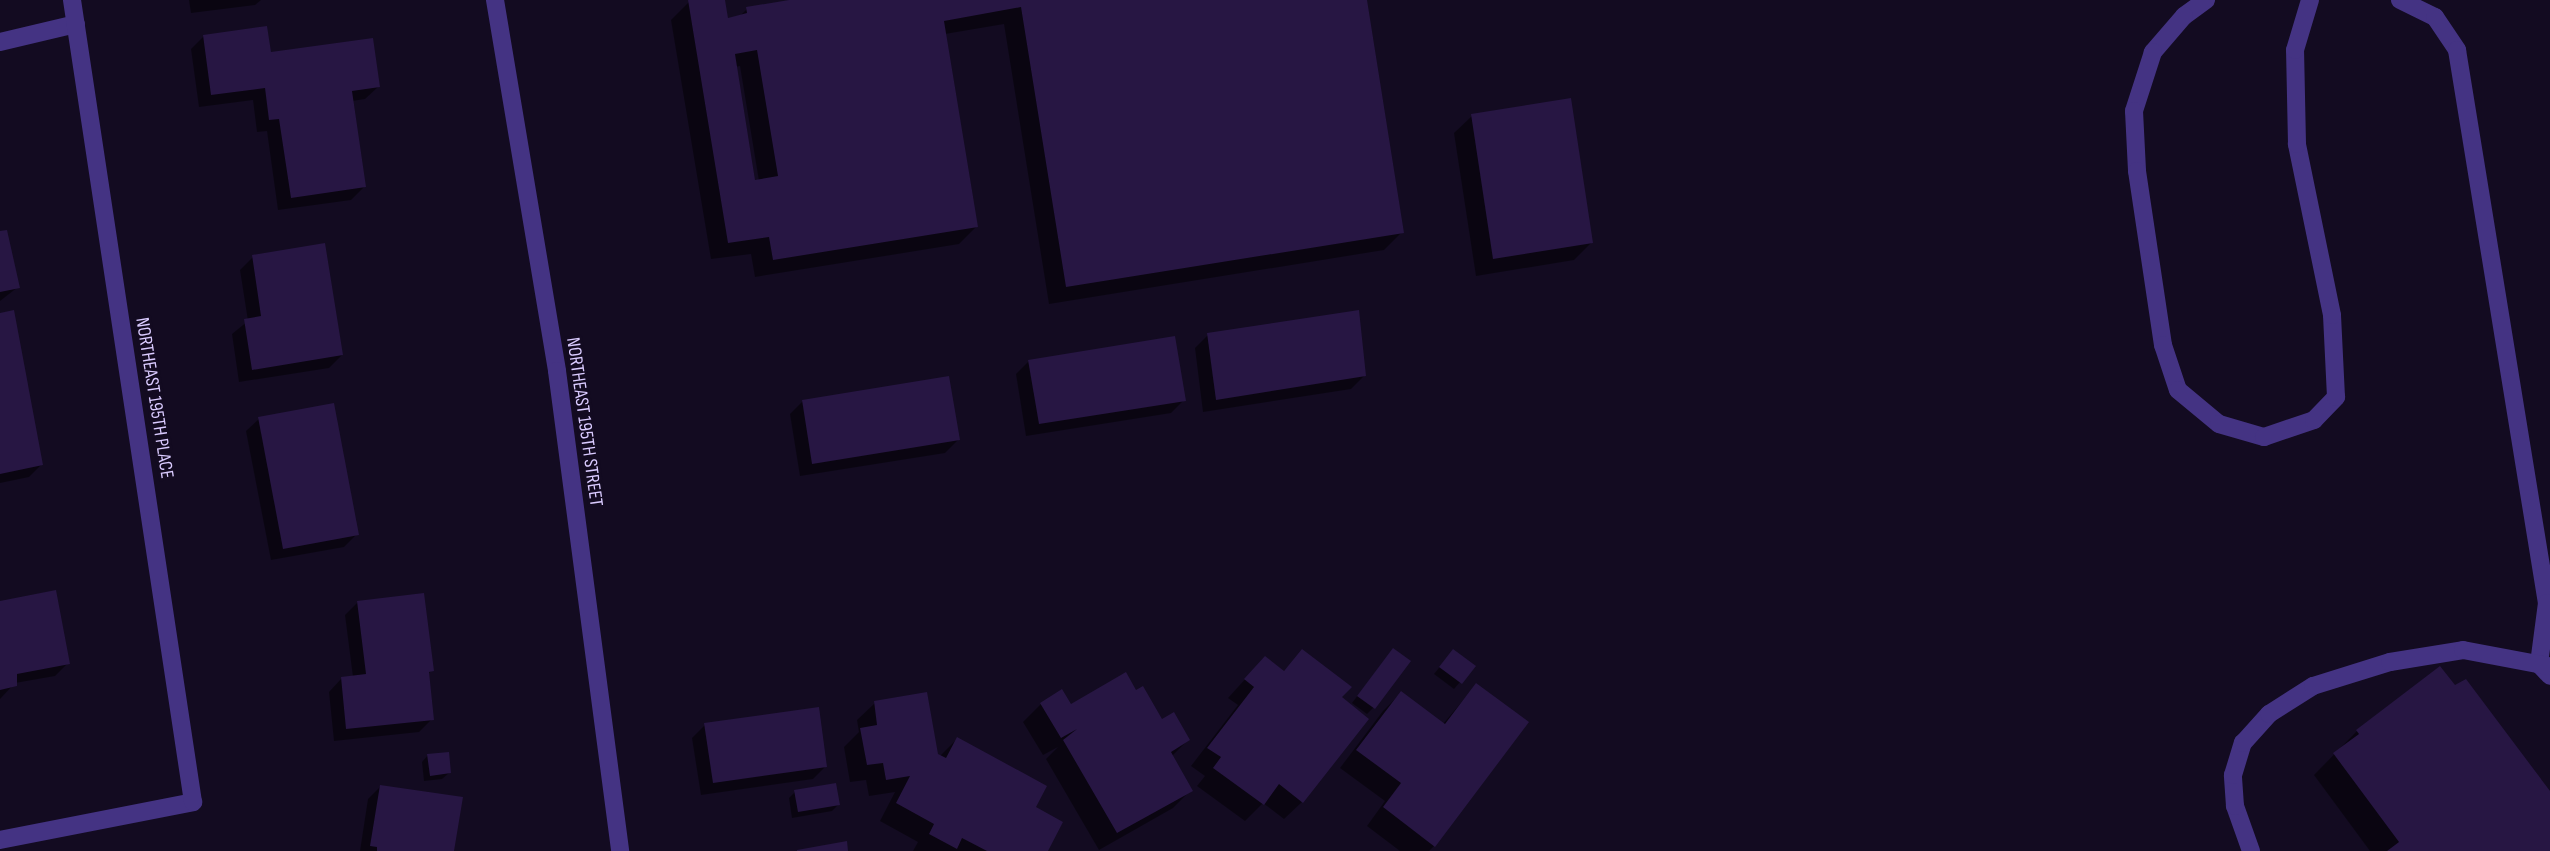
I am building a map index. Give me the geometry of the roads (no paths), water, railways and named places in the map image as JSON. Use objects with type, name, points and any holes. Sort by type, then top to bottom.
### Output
[{"type":"street","name":"NORTHEAST 195TH PLACE","points":[[0,840],[194,802],[72,0]]},
{"type":"street","name":"NORTHEAST 195TH STREET","points":[[495,0],[557,371],[620,851]]},
{"type":"street","points":[[2206,0],[2184,16],[2152,52],[2134,111],[2137,171],[2163,345],[2178,390],[2219,424],[2264,437],[2314,420],[2336,397],[2332,315],[2297,144],[2295,50],[2310,0]]},
{"type":"street","points":[[2251,851],[2235,806],[2234,775],[2244,743],[2269,714],[2313,686],[2389,662],[2463,650],[2546,669],[2547,603],[2457,50],[2435,17],[2400,0]]},
{"type":"street","points":[[0,42],[76,24]]}]
